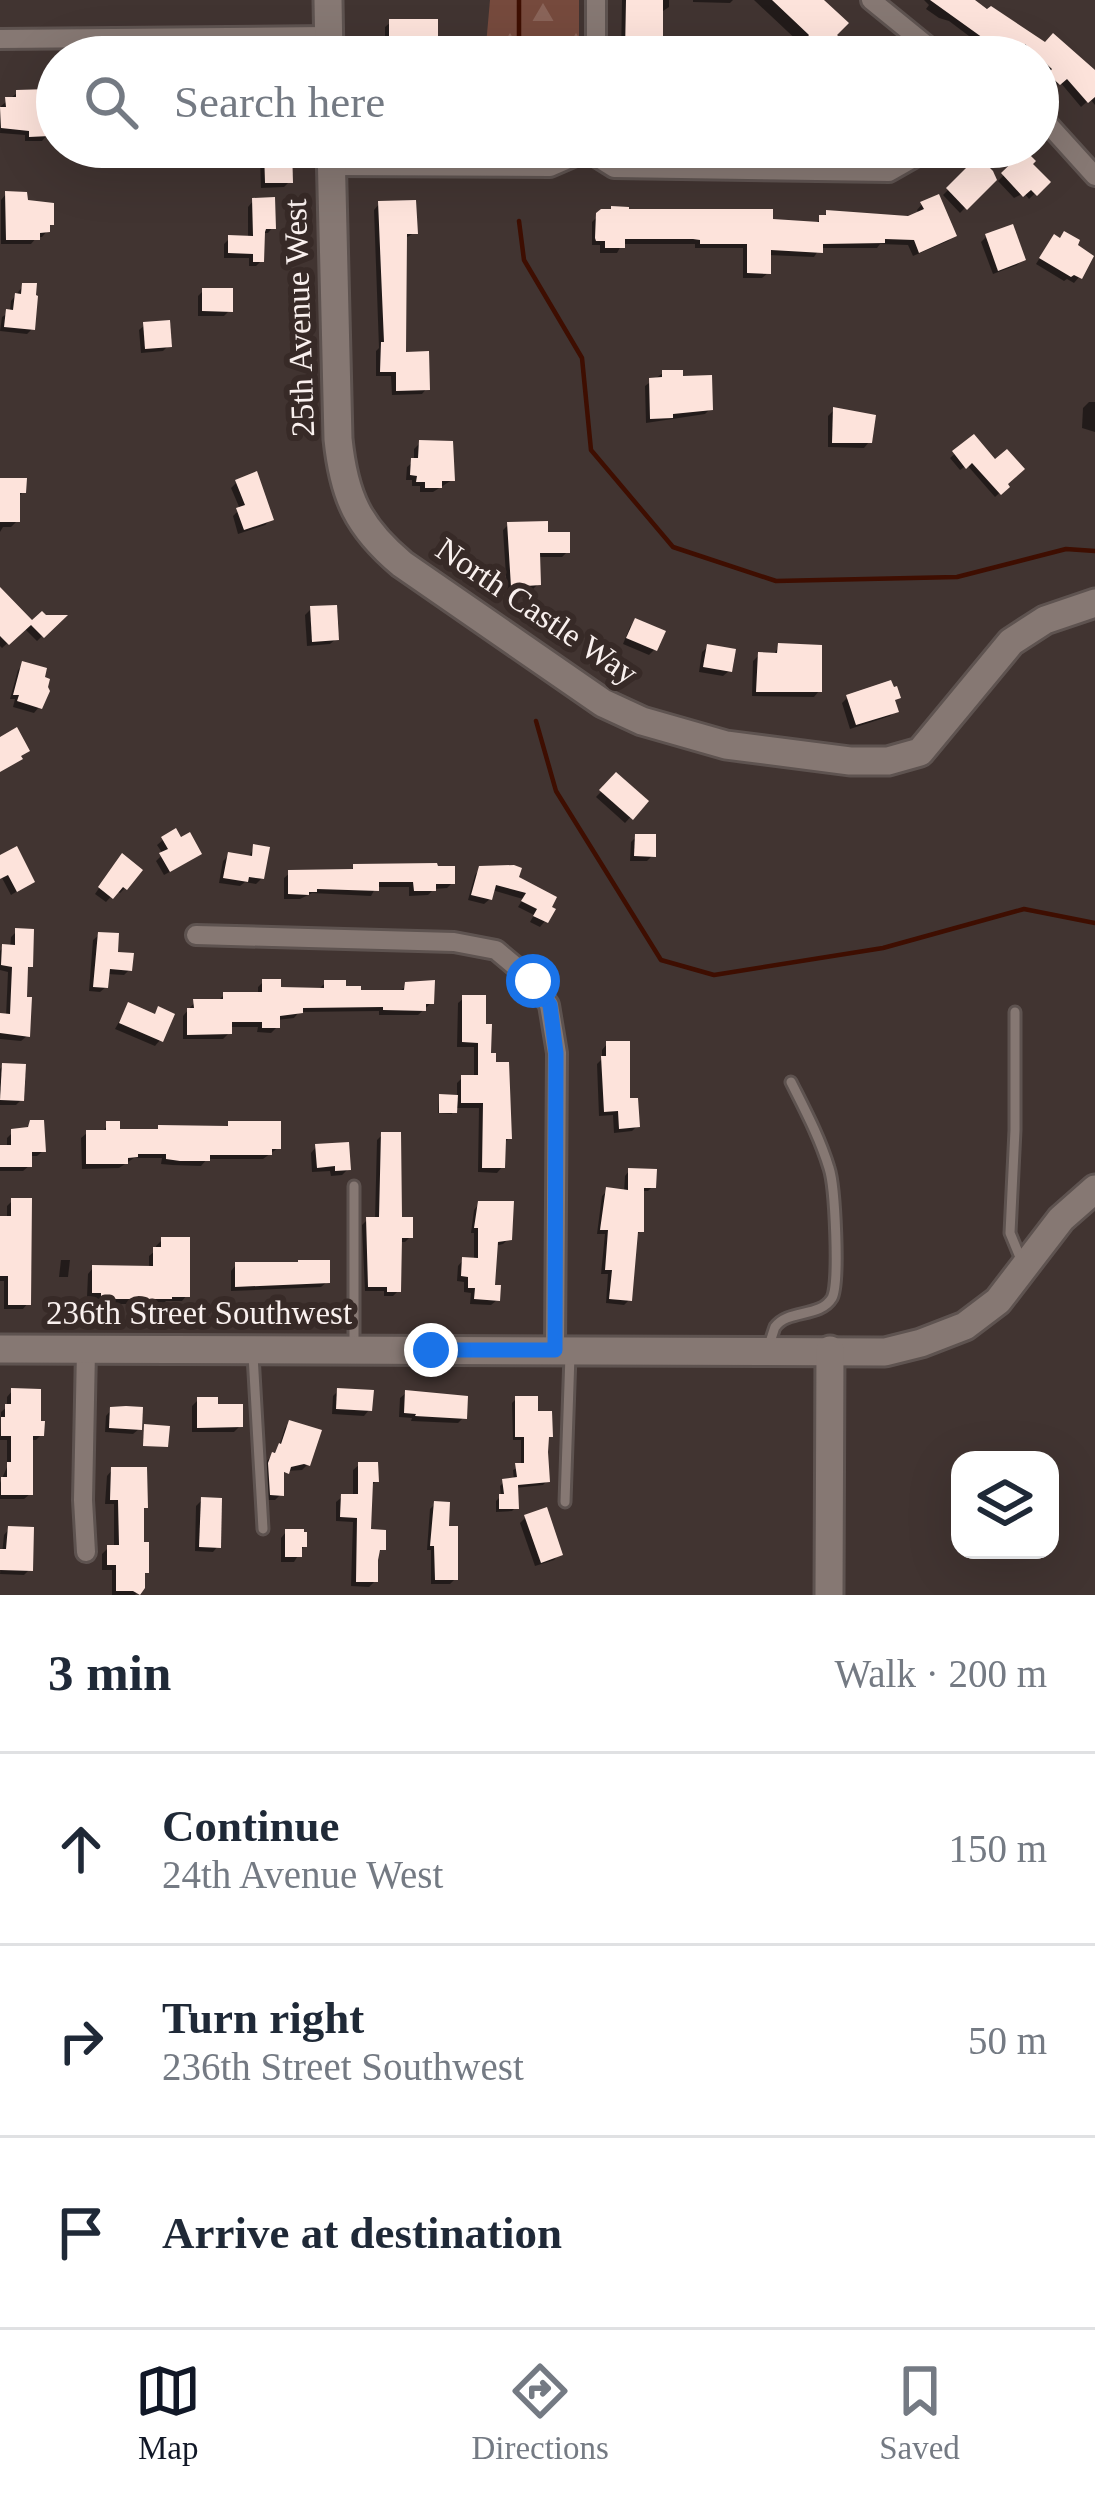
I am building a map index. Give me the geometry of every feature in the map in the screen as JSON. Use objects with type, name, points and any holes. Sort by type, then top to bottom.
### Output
[{"type":"street","points":[[328,0],[328,36]]},
{"type":"street","points":[[596,0],[596,36]]},
{"type":"street","points":[[871,0],[915,36]]},
{"type":"street","points":[[0,40],[36,41]]},
{"type":"street","points":[[1059,136],[1095,176]]},
{"type":"street","name":"25th Avenue West","points":[[331,168],[338,439],[346,487]]},
{"type":"street","points":[[614,168],[890,172],[897,168]]},
{"type":"street","name":"North Castle Way","points":[[346,487],[352,507],[380,545],[403,565],[603,704],[642,721],[726,745],[850,761],[887,761],[920,752],[1011,642],[1045,620],[1095,603]]},
{"type":"street","points":[[196,935],[454,942],[496,950],[533,981],[550,1005],[556,1053],[563,1350]]},
{"type":"street","name":"236th Street Southwest","points":[[0,1348],[885,1352],[965,1326],[998,1301],[1061,1220],[1095,1190]]},
{"type":"street","points":[[86,1350],[86,1552]]},
{"type":"street","points":[[829,1595],[830,1350]]},
{"type":"lane","points":[[1015,1012],[1010,1233],[1024,1267]]},
{"type":"lane","points":[[767,1350],[783,1320],[819,1309],[834,1293],[831,1172],[791,1082]]},
{"type":"lane","points":[[354,1186],[354,1350]]},
{"type":"lane","points":[[253,1350],[262,1529]]},
{"type":"lane","points":[[563,1350],[566,1502]]},
{"type":"green space","points":[[490,0],[579,0],[579,36],[487,36]]},
{"type":"building","points":[[626,0],[663,0],[663,36],[625,36]]},
{"type":"building","points":[[772,0],[824,0],[849,23],[838,36],[809,35]]},
{"type":"building","points":[[930,0],[975,0],[1036,36],[980,36]]},
{"type":"building","points":[[389,19],[438,19],[438,36],[389,36]]},
{"type":"building","points":[[1059,38],[1095,70],[1095,97],[1088,103],[1067,79],[1060,85]]},
{"type":"building","points":[[36,89],[36,137],[29,137],[29,131],[1,128],[0,107],[6,107],[5,97],[16,97],[16,90]]},
{"type":"building","points":[[265,168],[293,168],[293,183],[265,183]]},
{"type":"building","points":[[966,168],[990,168],[997,180],[967,210],[946,188]]},
{"type":"building","points":[[1006,168],[1037,168],[1051,182],[1037,196],[1031,190],[1023,197],[1001,173]]},
{"type":"building","points":[[5,191],[27,192],[28,200],[54,203],[50,232],[40,233],[40,240],[6,240]]},
{"type":"building","points":[[939,194],[957,236],[919,253],[914,240],[885,239],[885,243],[823,244],[823,253],[771,250],[771,274],[747,273],[747,244],[625,239],[625,248],[605,248],[605,241],[595,238],[596,213],[611,206],[773,209],[773,219],[819,222],[826,210],[908,216],[924,209],[920,202]]},
{"type":"building","points":[[275,197],[276,229],[266,229],[264,262],[253,262],[253,254],[228,253],[228,235],[253,236],[252,198]]},
{"type":"building","points":[[416,200],[418,234],[407,234],[406,352],[429,351],[430,390],[396,391],[396,372],[380,372],[384,342],[378,201]]},
{"type":"building","points":[[1013,224],[1026,260],[998,271],[985,234]]},
{"type":"building","points":[[1064,231],[1094,256],[1082,279],[1039,258],[1054,234],[1060,238]]},
{"type":"building","points":[[22,283],[37,283],[35,330],[4,327],[6,309],[13,310]]},
{"type":"building","points":[[202,288],[233,288],[233,312],[202,311]]},
{"type":"building","points":[[170,320],[172,347],[145,349],[143,322]]},
{"type":"building","points":[[662,370],[683,370],[683,376],[712,375],[713,410],[650,419],[649,378],[662,377]]},
{"type":"building","points":[[833,407],[876,415],[872,443],[832,443]]},
{"type":"building","points":[[974,434],[995,459],[1007,449],[1025,469],[1001,495],[972,463],[966,469],[952,451]]},
{"type":"building","points":[[419,440],[453,441],[455,481],[442,481],[442,488],[425,488],[425,482],[416,482],[417,476],[410,475],[411,458],[418,458]]},
{"type":"building","points":[[257,471],[274,520],[244,530],[236,508],[245,505],[235,480]]},
{"type":"building","points":[[0,478],[27,478],[26,493],[20,493],[20,522],[0,522]]},
{"type":"building","points":[[548,521],[548,532],[570,532],[570,553],[540,553],[541,585],[511,587],[507,522]]},
{"type":"building","points":[[0,587],[32,620],[42,611],[68,615],[44,638],[31,625],[9,645],[0,636]]},
{"type":"building","points":[[337,605],[339,640],[312,642],[310,606]]},
{"type":"building","points":[[635,618],[666,631],[657,651],[626,638]]},
{"type":"building","points":[[778,643],[822,645],[822,692],[756,692],[758,652],[777,653]]},
{"type":"building","points":[[707,644],[736,649],[732,672],[703,667]]},
{"type":"building","points":[[22,661],[47,668],[50,691],[42,709],[17,701],[19,695],[13,695]]},
{"type":"building","points":[[891,680],[901,698],[895,700],[899,712],[856,725],[846,695]]},
{"type":"building","points":[[17,727],[30,751],[0,772],[0,737]]},
{"type":"building","points":[[616,772],[649,801],[633,820],[599,790]]},
{"type":"building","points":[[176,828],[181,837],[190,832],[202,854],[170,872],[159,853],[168,849],[161,837]]},
{"type":"building","points":[[635,834],[656,834],[656,857],[634,856]]},
{"type":"building","points":[[253,844],[270,847],[264,879],[223,878],[228,852],[252,856]]},
{"type":"building","points":[[17,846],[35,882],[17,892],[8,875],[0,879],[0,855]]},
{"type":"building","points":[[122,853],[143,870],[113,899],[98,887]]},
{"type":"building","points":[[455,866],[455,884],[436,884],[436,891],[414,891],[413,882],[379,882],[379,891],[317,889],[309,895],[288,894],[288,870]]},
{"type":"building","points":[[479,866],[522,868],[519,877],[557,897],[548,923],[533,916],[537,909],[521,901],[526,893],[496,885],[492,900],[471,895]]},
{"type":"building","points":[[15,928],[34,929],[33,967],[28,967],[30,1037],[0,1033],[0,1013],[10,1014],[12,967],[1,965],[2,944],[15,945]]},
{"type":"building","points":[[98,932],[119,933],[118,952],[134,953],[132,971],[110,969],[108,988],[93,987]]},
{"type":"building","points":[[262,979],[281,979],[281,987],[324,988],[324,980],[346,980],[346,986],[361,986],[361,990],[404,990],[405,982],[435,980],[434,1004],[426,1004],[426,1011],[303,1008],[303,1013],[280,1016],[280,1028],[262,1028],[262,1022],[232,1022],[232,1034],[187,1035],[187,1008],[194,1008],[193,999],[223,999],[223,992],[262,992]]},
{"type":"building","points":[[462,995],[486,995],[491,1053],[496,1053],[496,1062],[509,1062],[512,1139],[506,1139],[505,1168],[482,1168],[483,1103],[461,1103],[461,1075],[478,1075],[478,1043],[462,1042]]},
{"type":"building","points":[[128,1002],[155,1014],[158,1006],[175,1014],[163,1042],[119,1023]]},
{"type":"building","points":[[606,1041],[630,1041],[630,1098],[638,1098],[640,1127],[619,1129],[618,1111],[604,1112],[601,1056],[606,1056]]},
{"type":"building","points":[[2,1063],[26,1064],[24,1101],[0,1100]]},
{"type":"building","points":[[439,1094],[458,1095],[457,1113],[439,1113]]},
{"type":"building","points":[[30,1120],[44,1120],[46,1152],[32,1152],[32,1167],[0,1167],[0,1145],[11,1145],[11,1129],[28,1127]]},
{"type":"building","points":[[106,1121],[120,1121],[120,1129],[158,1129],[158,1125],[281,1121],[281,1149],[272,1149],[272,1155],[210,1155],[210,1161],[138,1154],[128,1158],[128,1164],[86,1164],[86,1130],[106,1130]]},
{"type":"building","points":[[381,1132],[401,1132],[402,1217],[413,1217],[413,1238],[402,1238],[401,1292],[368,1287],[366,1217],[379,1217]]},
{"type":"building","points":[[349,1142],[351,1170],[317,1168],[315,1144]]},
{"type":"building","points":[[628,1168],[657,1169],[656,1188],[644,1188],[644,1232],[638,1232],[632,1301],[609,1299],[608,1230],[600,1230],[606,1187],[628,1190]]},
{"type":"building","points":[[11,1198],[32,1198],[31,1305],[8,1305],[8,1276],[0,1276],[0,1216],[11,1216]]},
{"type":"building","points":[[478,1201],[514,1201],[512,1240],[498,1242],[495,1285],[501,1285],[500,1301],[474,1299],[475,1288],[468,1288],[468,1277],[461,1276],[462,1257],[478,1258],[478,1228],[474,1228]]},
{"type":"building","points":[[161,1237],[190,1237],[190,1297],[101,1299],[101,1293],[92,1293],[92,1265],[153,1266],[153,1247],[161,1247]]},
{"type":"building","points":[[330,1260],[330,1283],[235,1287],[235,1262]]},
{"type":"building","points":[[11,1388],[41,1389],[44,1436],[33,1436],[33,1495],[1,1495],[1,1477],[7,1477],[7,1462],[11,1462],[11,1436],[1,1436],[1,1417],[5,1417],[5,1404],[11,1404]]},
{"type":"building","points":[[337,1388],[374,1390],[372,1411],[336,1409]]},
{"type":"building","points":[[405,1390],[468,1396],[467,1419],[404,1413]]},
{"type":"building","points":[[515,1396],[538,1396],[538,1411],[552,1411],[550,1482],[518,1485],[519,1509],[499,1509],[502,1479],[517,1477],[515,1463],[524,1463],[524,1437],[515,1437]]},
{"type":"building","points":[[197,1397],[218,1397],[218,1404],[243,1404],[243,1427],[197,1428]]},
{"type":"building","points":[[110,1407],[143,1407],[142,1430],[109,1428]]},
{"type":"building","points":[[289,1420],[322,1430],[310,1466],[284,1472],[284,1496],[270,1495],[268,1463]]},
{"type":"building","points":[[144,1424],[170,1426],[168,1447],[143,1446]]},
{"type":"building","points":[[358,1462],[378,1462],[371,1529],[386,1530],[386,1550],[380,1550],[378,1582],[356,1582],[357,1518],[340,1517],[341,1494],[358,1494]]},
{"type":"building","points":[[111,1467],[147,1467],[144,1542],[149,1542],[149,1573],[145,1573],[140,1595],[116,1591],[116,1565],[107,1565],[107,1545],[119,1545],[118,1500],[110,1500]]},
{"type":"building","points":[[201,1497],[222,1498],[221,1548],[199,1547]]},
{"type":"building","points":[[434,1501],[450,1502],[449,1526],[458,1526],[458,1580],[435,1580],[434,1546],[430,1546]]},
{"type":"building","points":[[547,1507],[563,1555],[541,1563],[524,1515]]},
{"type":"building","points":[[8,1526],[34,1527],[33,1571],[0,1570],[0,1549],[6,1549]]},
{"type":"building","points":[[285,1529],[307,1532],[302,1557],[285,1557]]},
{"type":"waterway","points":[[519,0],[519,36]]},
{"type":"waterway","points":[[519,221],[524,260],[582,358],[591,450],[673,547],[776,581],[957,577],[1066,549],[1095,551]]},
{"type":"waterway","points":[[536,721],[556,791],[661,960],[714,975],[883,948],[1024,909],[1095,923]]},
{"type":"route","points":[[431,1350],[555,1350],[556,1053],[550,1005],[533,981]]}]
